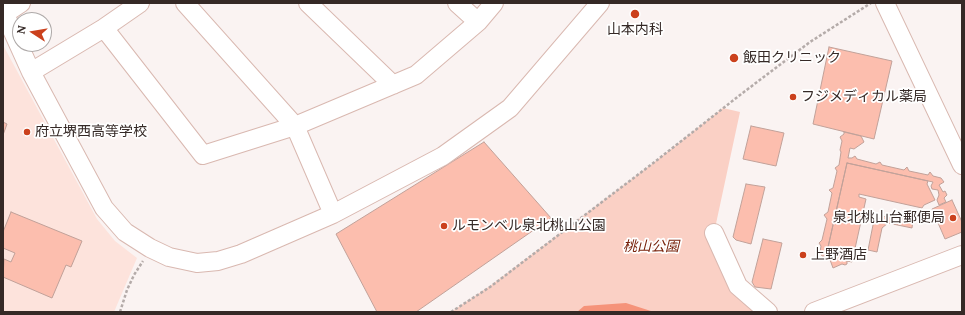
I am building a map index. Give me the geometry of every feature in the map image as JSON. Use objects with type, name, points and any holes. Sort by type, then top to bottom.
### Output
[{"type":"street","points":[[20,3],[4,13],[31,72],[104,208],[125,232],[150,248],[169,257],[197,263],[218,261],[241,254],[333,214],[443,156],[510,108],[600,3]]},
{"type":"street","points":[[31,72],[104,28],[140,3]]},
{"type":"street","points":[[185,3],[295,126],[333,214]]},
{"type":"street","points":[[308,3],[393,85]]},
{"type":"street","points":[[456,3],[478,22]]},
{"type":"street","points":[[104,28],[203,155],[295,126],[416,75],[478,22],[494,3]]},
{"type":"street","points":[[884,3],[962,166]]},
{"type":"street","points":[[714,233],[738,286],[768,312]]},
{"type":"street","points":[[814,312],[962,255]]},
{"type":"path","points":[[451,312],[490,286],[558,235],[810,42],[871,3]]},
{"type":"path","points":[[120,312],[127,290],[134,275],[150,248]]},
{"type":"shaded area","name":"府立堺西高等学校","points":[[3,45],[97,219],[115,241],[137,258],[114,312],[3,312]]},
{"type":"shaded area","points":[[626,303],[654,312],[577,312],[584,306]]},
{"type":"green space","name":"桃山公園","points":[[723,108],[740,112],[714,233],[738,286],[768,312],[451,312],[490,286],[652,164]]},
{"type":"building","points":[[829,47],[892,61],[874,139],[813,124]]},
{"type":"building","points":[[3,122],[7,124],[3,135]]},
{"type":"building","points":[[751,126],[784,133],[776,166],[743,159]]},
{"type":"building","points":[[844,132],[861,136],[864,142],[854,149],[850,148],[848,158],[855,156],[857,159],[876,164],[880,162],[882,165],[904,170],[907,167],[909,171],[928,175],[930,172],[933,176],[941,178],[944,182],[939,185],[943,192],[945,191],[947,195],[944,198],[946,202],[939,205],[937,200],[939,195],[938,190],[932,189],[931,186],[933,182],[847,163],[826,256],[822,256],[820,252],[821,246],[819,243],[822,240],[827,219],[824,215],[828,212],[832,193],[829,190],[833,188],[837,171],[835,168],[839,165],[842,141],[840,137],[844,134]]},
{"type":"building","name":"ルモンベル泉北桃山公園","points":[[484,142],[551,218],[416,312],[377,312],[336,234]]},
{"type":"building","points":[[847,163],[928,181],[927,184],[935,200],[924,205],[922,208],[859,194],[859,197],[866,199],[852,262],[847,261],[847,264],[845,265],[842,264],[833,268],[829,257],[826,256]]},
{"type":"building","points":[[746,184],[765,187],[751,244],[736,240],[733,237]]},
{"type":"building","points":[[952,200],[962,222],[962,232],[945,239],[932,209]]},
{"type":"building","points":[[11,212],[82,241],[71,267],[66,265],[52,298],[3,277],[4,259],[11,262],[15,253],[3,248],[3,232]]},
{"type":"building","points":[[889,215],[913,220],[912,228],[888,223],[882,228],[877,252],[868,250],[874,220]]},
{"type":"building","points":[[763,239],[782,243],[771,289],[755,287],[752,282]]},
{"type":"place","name":"山本内科","points":[[635,14]]},
{"type":"place","name":"飯田クリニック","points":[[734,58]]},
{"type":"place","name":"フジメディカル薬局","points":[[793,97]]},
{"type":"place","name":"府立堺西高等学校","points":[[27,132]]},
{"type":"place","name":"泉北桃山台郵便局","points":[[953,218]]},
{"type":"place","name":"ルモンベル泉北桃山公園","points":[[444,226]]},
{"type":"place","name":"上野酒店","points":[[803,255]]}]
